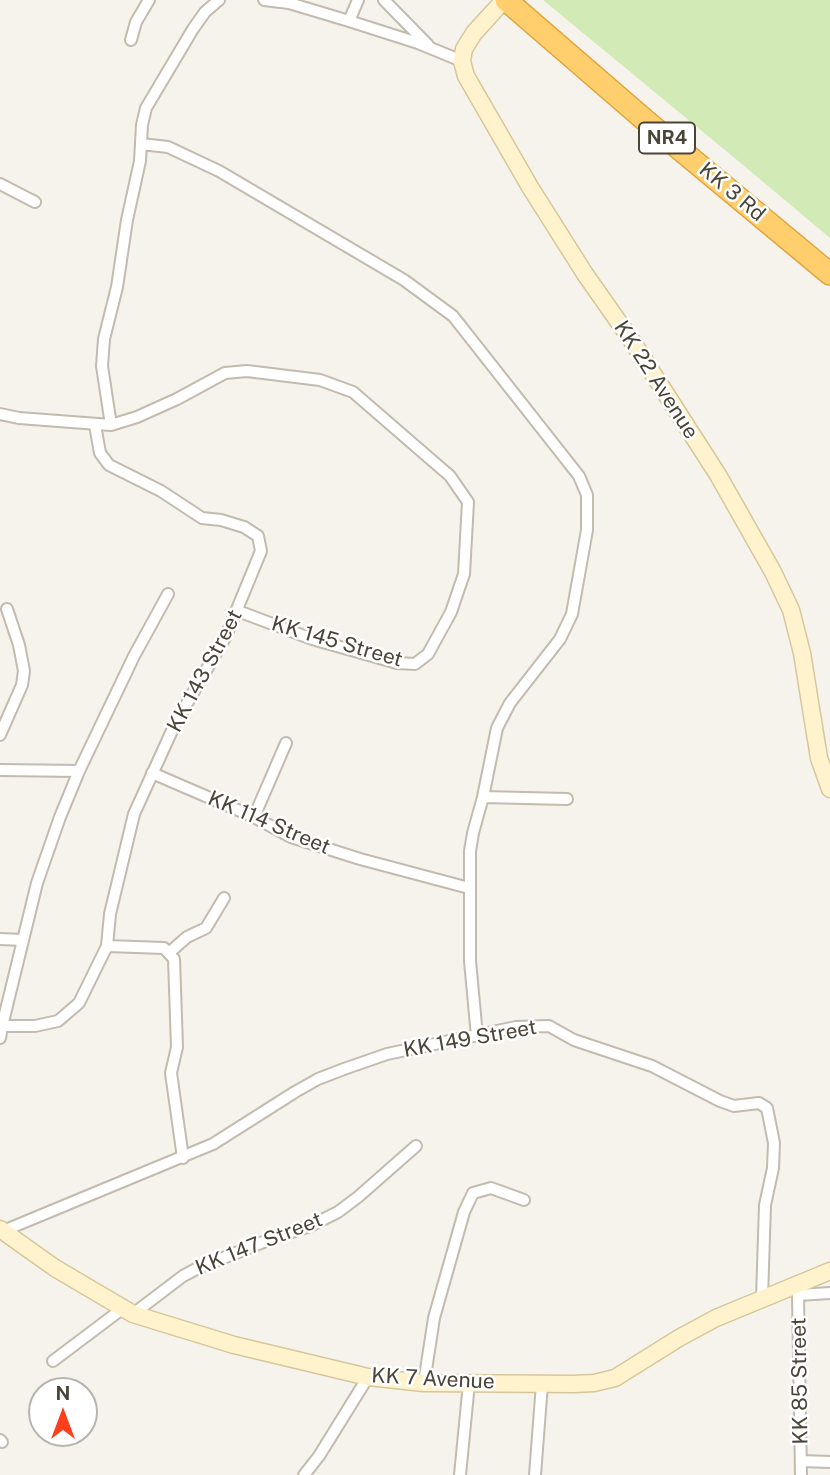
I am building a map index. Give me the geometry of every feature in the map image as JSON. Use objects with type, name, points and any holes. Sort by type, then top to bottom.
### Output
[{"type":"highway","name":"KK 3 Rd","points":[[505,0],[830,274]]},
{"type":"street","points":[[131,40],[136,22],[149,0]]},
{"type":"street","points":[[0,414],[19,418],[111,425],[102,366],[104,339],[117,287],[127,220],[140,161],[146,108],[193,29],[205,12],[219,0]]},
{"type":"street","points":[[264,0],[289,3],[349,21],[462,61],[464,49],[474,33],[505,0]]},
{"type":"street","points":[[349,21],[358,0]]},
{"type":"street","points":[[384,0],[433,49]]},
{"type":"street","name":"KK 22 Avenue","points":[[462,61],[467,76],[530,187],[718,475],[773,572],[791,610],[819,758],[830,789]]},
{"type":"street","points":[[141,144],[168,147],[219,171],[404,280],[453,316],[579,476],[587,495],[587,530],[572,614],[560,639],[510,703],[497,728],[483,797],[472,833],[469,888],[470,961],[477,1036]]},
{"type":"street","points":[[0,184],[35,202]]},
{"type":"street","name":"KK 145 Street","points":[[111,425],[177,399],[225,373],[247,371],[320,380],[353,392],[450,476],[468,502],[464,574],[451,612],[428,653],[415,664],[397,663],[312,639],[238,611]]},
{"type":"street","name":"KK 143 Street","points":[[1,1032],[58,1021],[79,1003],[107,946],[121,863],[134,814],[175,724],[226,636],[261,551],[258,536],[244,527],[221,520],[202,519],[161,491],[108,464],[100,453],[94,425]]},
{"type":"street","points":[[1,1032],[37,883],[60,817],[134,656],[168,594]]},
{"type":"street","points":[[0,735],[22,685],[24,671],[7,609]]},
{"type":"street","points":[[254,817],[286,743]]},
{"type":"street","points":[[0,770],[79,771]]},
{"type":"street","name":"KK 114 Street","points":[[152,773],[254,817],[291,837],[359,859],[469,888]]},
{"type":"street","points":[[483,797],[567,799]]},
{"type":"street","points":[[170,952],[187,937],[206,928],[224,898]]},
{"type":"street","points":[[0,939],[23,940]]},
{"type":"street","points":[[107,946],[164,948],[174,959],[177,1047],[171,1073],[183,1158]]},
{"type":"street","name":"KK 149 Street","points":[[1,1230],[183,1158],[224,1137],[318,1079],[387,1054],[516,1027],[549,1026],[574,1040],[652,1066],[720,1101],[734,1106],[764,1104],[774,1143],[773,1168],[765,1205],[762,1298]]},
{"type":"street","name":"KK 147 Street","points":[[53,1361],[198,1268],[310,1226],[338,1212],[416,1146]]},
{"type":"street","points":[[424,1382],[434,1318],[464,1212],[473,1193],[491,1188],[524,1200]]},
{"type":"street","name":"KK 7 Avenue","points":[[1,1230],[55,1268],[128,1311],[234,1345],[368,1377],[424,1382],[594,1383],[615,1378],[679,1338],[762,1298],[797,1291],[830,1271]]},
{"type":"street","points":[[797,1291],[830,1293]]},
{"type":"street","name":"KK 85 Street","points":[[797,1291],[801,1475]]},
{"type":"street","points":[[304,1475],[368,1377]]},
{"type":"street","points":[[460,1475],[469,1383]]},
{"type":"street","points":[[535,1475],[541,1384]]},
{"type":"street","points":[[801,1461],[830,1462]]},
{"type":"green space","points":[[543,0],[830,0],[830,238],[737,160]]}]
